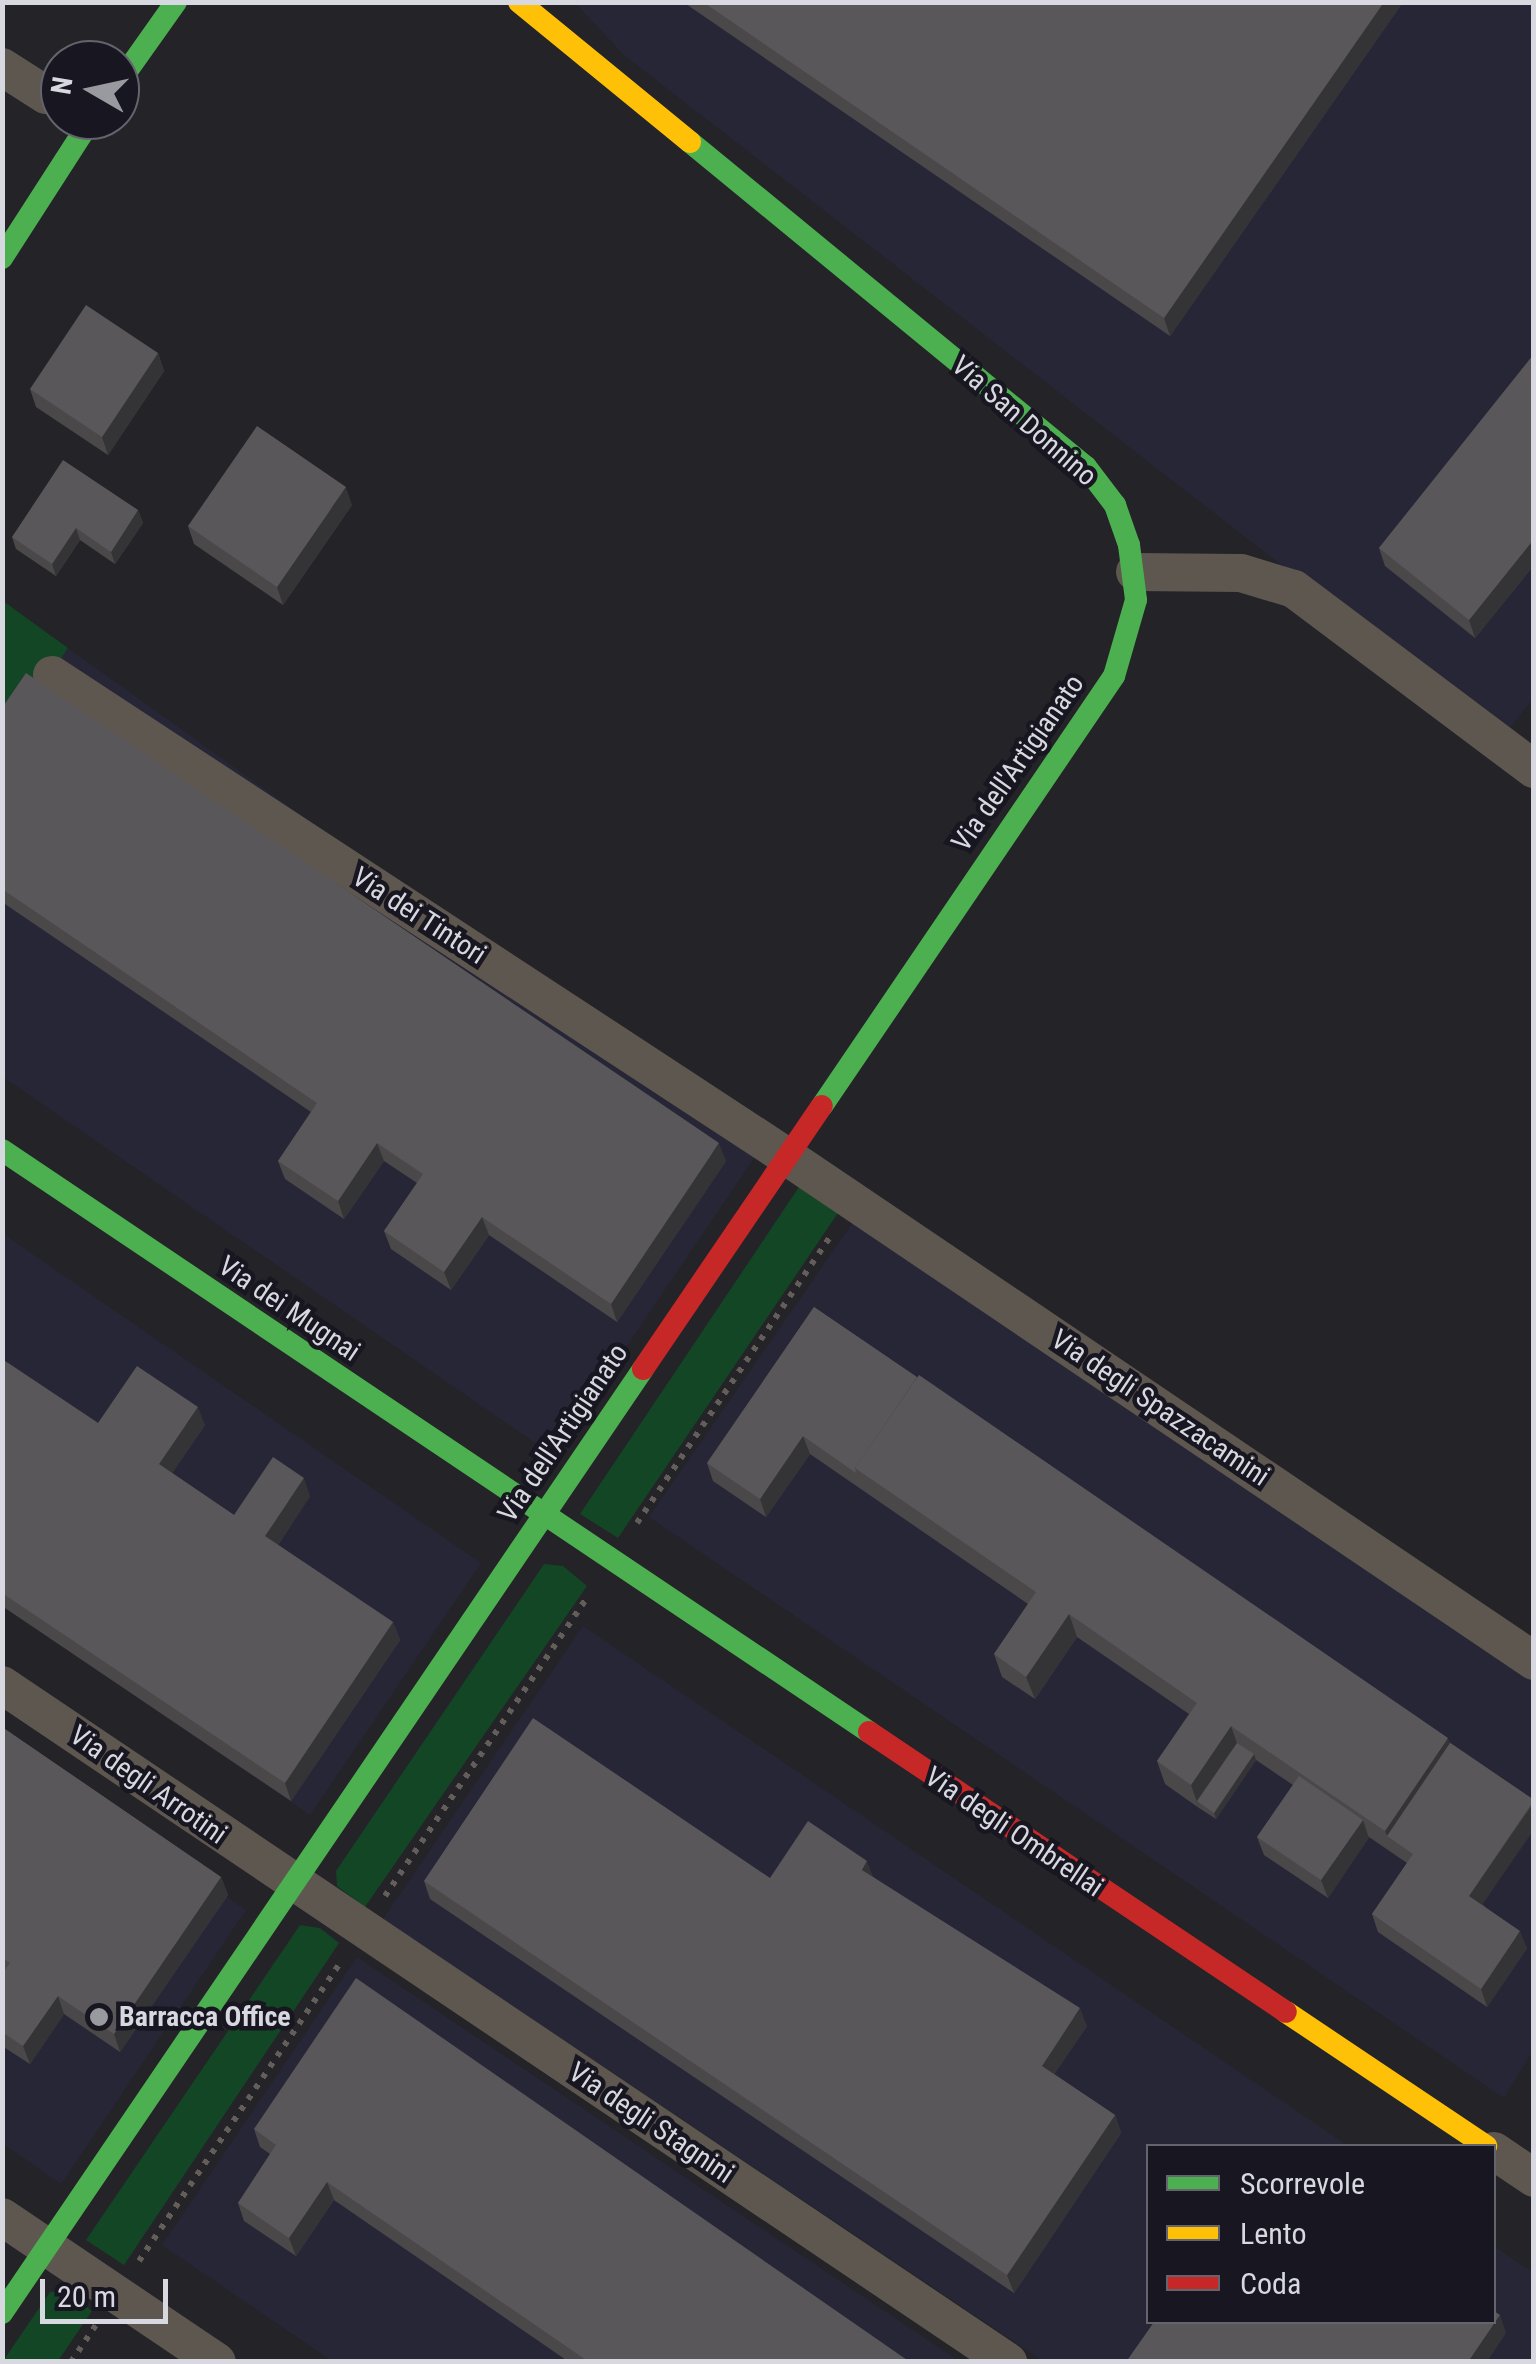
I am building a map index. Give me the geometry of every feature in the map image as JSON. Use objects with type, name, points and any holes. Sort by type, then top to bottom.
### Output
[{"type":"street","points":[[140,54],[176,2]]},
{"type":"street","points":[[155,33],[207,2]]},
{"type":"street","name":"Via San Donnino","points":[[519,2],[1086,467],[1114,505],[1135,572]]},
{"type":"street","points":[[2,67],[40,91]]},
{"type":"street","points":[[2,258],[78,140]]},
{"type":"street","points":[[1135,572],[1241,573],[1294,589],[1534,769]]},
{"type":"street","name":"Via dell'Artigianato","points":[[2,2313],[1114,676],[1128,640],[1135,572]]},
{"type":"street","name":"Via dei Tintori","points":[[52,675],[786,1156]]},
{"type":"street","name":"Via dei Mugnai","points":[[2,1150],[542,1517]]},
{"type":"street","name":"Via degli Spazzacamini","points":[[786,1156],[1534,1661]]},
{"type":"street","name":"Via degli Ombrellai","points":[[542,1517],[1483,2144]]},
{"type":"street","name":"Via degli Arrotini","points":[[2,1684],[293,1885]]},
{"type":"street","name":"Via degli Stagnini","points":[[293,1885],[1008,2362]]},
{"type":"street","points":[[1496,2153],[1534,2178]]},
{"type":"street","points":[[2,2217],[217,2362]]},
{"type":"path","points":[[72,2362],[854,1202]]},
{"type":"shaded area","points":[[575,3],[1533,3],[1533,699],[1503,737],[625,56]]},
{"type":"shaded area","points":[[68,648],[312,823],[771,1133],[553,1455],[3,1077],[3,745]]},
{"type":"shaded area","points":[[869,1199],[1533,1649],[1533,2050],[1504,2098],[649,1517]]},
{"type":"shaded area","points":[[2,1233],[481,1563],[310,1815],[3,1606]]},
{"type":"shaded area","points":[[583,1626],[1345,2144],[1146,2144],[1146,2324],[1496,2324],[1496,2247],[1533,2273],[1533,2361],[1043,2361],[383,1919]]},
{"type":"shaded area","points":[[2,1740],[246,1910],[61,2184],[3,2144]]},
{"type":"shaded area","points":[[357,1957],[959,2361],[332,2361],[162,2245]]},
{"type":"green space","points":[[3,601],[68,648],[3,745]]},
{"type":"green space","points":[[799,1187],[838,1213],[618,1538],[580,1514]]},
{"type":"green space","points":[[544,1564],[563,1566],[587,1586],[365,1907],[337,1886],[336,1871]]},
{"type":"green space","points":[[300,1925],[320,1928],[339,1943],[124,2265],[86,2240]]},
{"type":"green space","points":[[66,2291],[92,2311],[58,2361],[3,2361],[50,2292]]},
{"type":"building","points":[[703,2],[1384,2],[1164,318]]},
{"type":"building","points":[[86,305],[158,353],[102,437],[30,389]]},
{"type":"building","points":[[1534,354],[1534,539],[1469,620],[1379,548]]},
{"type":"building","points":[[257,426],[346,487],[277,587],[188,526]]},
{"type":"building","points":[[63,460],[138,510],[111,552],[76,528],[52,564],[12,537]]},
{"type":"building","points":[[26,673],[719,1143],[611,1304],[482,1217],[444,1272],[384,1231],[423,1174],[377,1143],[338,1201],[278,1161],[317,1103],[2,889],[2,708]]},
{"type":"building","points":[[814,1307],[917,1377],[855,1468],[856,1473],[803,1436],[760,1499],[707,1463]]},
{"type":"building","points":[[2,1359],[98,1423],[137,1366],[198,1407],[159,1464],[234,1515],[273,1457],[304,1478],[265,1536],[393,1622],[285,1783],[2,1593]]},
{"type":"building","points":[[919,1375],[1448,1738],[1385,1831],[1231,1726],[1191,1785],[1157,1761],[1197,1703],[1069,1614],[1026,1677],[994,1654],[1036,1592],[855,1468]]},
{"type":"building","points":[[533,1718],[770,1878],[808,1821],[867,1861],[862,1870],[1080,2008],[1042,2066],[1115,2115],[1007,2275],[424,1881]]},
{"type":"building","points":[[2,1727],[221,1877],[114,2034],[58,1996],[23,2046],[2,2032],[2,1974],[10,1963],[2,1958]]},
{"type":"building","points":[[1237,1743],[1254,1754],[1214,1813],[1197,1801]]},
{"type":"building","points":[[1450,1743],[1534,1800],[1469,1896],[1520,1931],[1481,1989],[1372,1914],[1413,1854],[1387,1836]]},
{"type":"building","points":[[1299,1776],[1363,1820],[1321,1880],[1257,1837]]},
{"type":"building","points":[[356,1978],[910,2362],[589,2362],[327,2182],[289,2238],[238,2203],[276,2145],[254,2129]]},
{"type":"building","points":[[1153,2324],[1494,2324],[1468,2362],[1126,2362]]},
{"type":"traffic: fast","points":[[140,53],[176,2]]},
{"type":"traffic: fast","points":[[2,258],[78,140]]},
{"type":"traffic: fast","points":[[690,142],[1086,467],[1115,505],[1129,545],[1136,600],[1114,676],[822,1106]]},
{"type":"traffic: fast","points":[[2,1150],[869,1732]]},
{"type":"traffic: fast","points":[[2,2313],[643,1369]]},
{"type":"traffic: slow","points":[[519,2],[690,142]]},
{"type":"traffic: slow","points":[[1286,2012],[1483,2144]]},
{"type":"traffic: jam","points":[[643,1369],[822,1106]]},
{"type":"traffic: jam","points":[[869,1732],[1286,2012]]},
{"type":"place","name":"Barracca Office","points":[[99,2017]]}]
